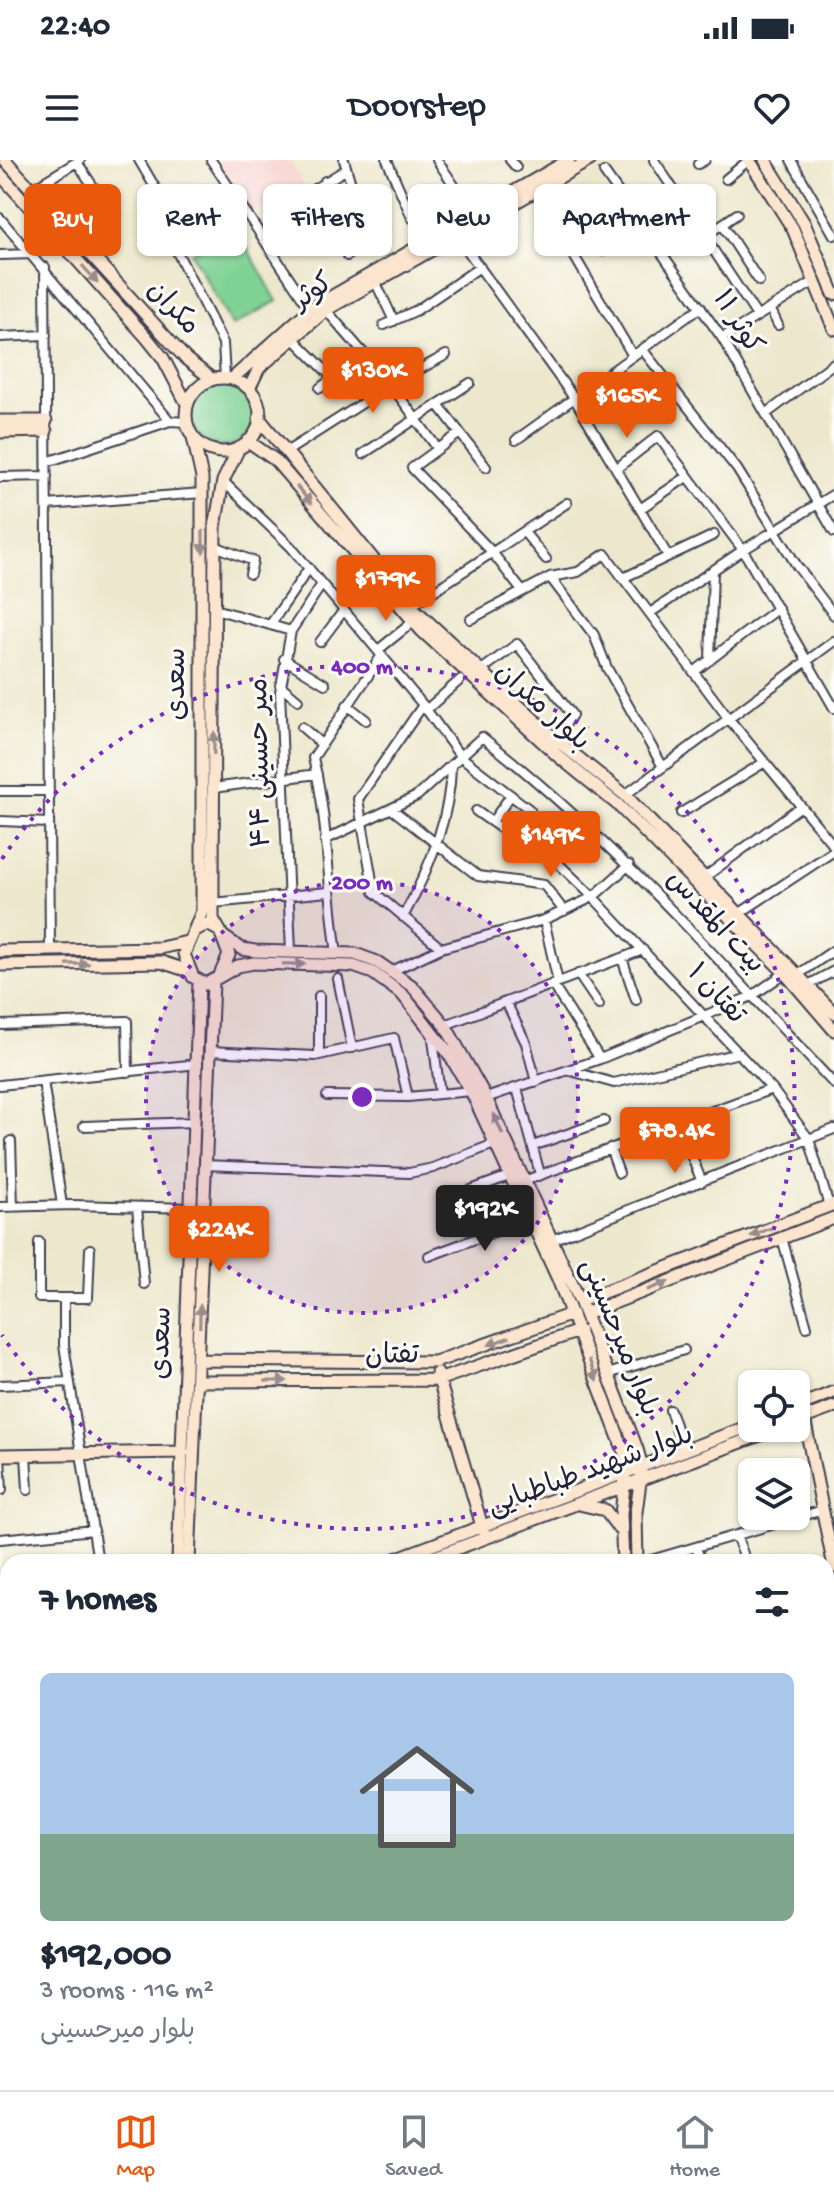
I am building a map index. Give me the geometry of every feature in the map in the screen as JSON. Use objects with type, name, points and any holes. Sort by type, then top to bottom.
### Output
[{"type":"main road","name":"مکران","points":[[5,160],[27,184]]},
{"type":"main road","name":"کوثر","points":[[518,190],[569,160]]},
{"type":"main road","name":"کوثر","points":[[548,184],[590,160]]},
{"type":"main road","points":[[749,160],[793,229],[833,326]]},
{"type":"main road","points":[[765,160],[810,237],[834,294]]},
{"type":"main road","name":"مکران","points":[[0,174],[147,338],[163,358],[187,404]]},
{"type":"main road","name":"کوثر","points":[[229,378],[310,309],[408,253]]},
{"type":"main road","name":"مکران","points":[[91,256],[186,359],[212,379]]},
{"type":"main road","name":"کوثر","points":[[249,389],[259,368],[326,310],[421,256]]},
{"type":"main road","points":[[229,378],[249,389],[259,407],[259,418],[244,445],[229,451],[209,449],[193,437],[186,422],[187,404],[196,388],[212,379],[229,378]]},
{"type":"main road","name":"بلوار مکران","points":[[259,418],[411,606],[555,739],[625,795],[705,877],[726,906],[834,1030]]},
{"type":"main road","points":[[0,421],[46,426]]},
{"type":"main road","points":[[0,432],[46,426]]},
{"type":"main road","name":"سعدی","points":[[193,437],[201,464],[202,493],[202,911],[194,931]]},
{"type":"main road","name":"بلوار مکران","points":[[244,445],[275,460],[414,621],[558,756],[617,804],[726,906],[740,913],[810,984]]},
{"type":"main road","name":"سعدی","points":[[222,934],[213,919],[215,546],[223,481],[244,445]]},
{"type":"main road","points":[[207,924],[222,934],[229,955],[216,980],[199,982],[189,971],[184,954],[187,942],[194,931],[207,924]]},
{"type":"main road","name":"بلوار میرحسینی","points":[[222,934],[242,949],[355,954],[394,970],[445,1025],[486,1098],[580,1301],[608,1374],[609,1395],[628,1471],[621,1514],[623,1554]]},
{"type":"main road","points":[[0,951],[160,948],[187,942]]},
{"type":"main road","points":[[0,965],[161,962],[189,971]]},
{"type":"main road","name":"بلوار میرحسینی","points":[[216,980],[238,966],[254,963],[353,966],[387,980],[432,1028],[471,1091],[642,1467],[636,1512],[637,1554]]},
{"type":"main road","name":"سعدی","points":[[189,1554],[209,1051],[216,980]]},
{"type":"main road","name":"سعدی","points":[[178,1554],[199,982]]},
{"type":"main road","points":[[810,984],[834,1013]]},
{"type":"main road","points":[[585,1314],[782,1238],[833,1213]]},
{"type":"main road","points":[[580,1301],[833,1213]]},
{"type":"main road","name":"تفتان","points":[[199,1360],[435,1362],[572,1314]]},
{"type":"main road","name":"تفتان","points":[[198,1381],[438,1380],[579,1331]]},
{"type":"main road","points":[[435,1362],[483,1532]]},
{"type":"main road","points":[[810,1401],[834,1392]]},
{"type":"main road","points":[[810,1416],[834,1407]]},
{"type":"main road","name":"بلوار شهید طباطبایی","points":[[438,1554],[628,1471],[738,1431]]},
{"type":"main road","name":"بلوار شهید طباطبایی","points":[[413,1554],[579,1503],[743,1442]]},
{"type":"main road","points":[[806,1442],[831,1554]]},
{"type":"main road","points":[[0,1457],[82,1452],[183,1452]]},
{"type":"main road","points":[[579,1503],[610,1514],[622,1534]]},
{"type":"main road","points":[[621,1514],[626,1509],[636,1512]]},
{"type":"street","points":[[139,160],[177,225],[172,242],[223,343],[229,378]]},
{"type":"street","points":[[211,160],[310,309]]},
{"type":"street","points":[[387,160],[408,209]]},
{"type":"street","points":[[437,160],[453,184]]},
{"type":"street","points":[[654,160],[670,184]]},
{"type":"street","points":[[726,179],[749,160]]},
{"type":"street","points":[[791,160],[832,229],[810,237]]},
{"type":"street","points":[[40,184],[79,161],[93,184]]},
{"type":"street","points":[[321,184],[344,165]]},
{"type":"street","name":"کوثر ۱۱","points":[[604,172],[722,338],[834,532]]},
{"type":"street","points":[[716,228],[737,214]]},
{"type":"street","points":[[0,218],[24,244]]},
{"type":"street","points":[[722,224],[759,281]]},
{"type":"street","points":[[716,253],[757,316]]},
{"type":"street","points":[[0,255],[24,254]]},
{"type":"street","points":[[35,256],[170,421]]},
{"type":"street","points":[[472,256],[574,398],[668,556]]},
{"type":"street","points":[[574,256],[633,356]]},
{"type":"street","points":[[45,267],[50,949]]},
{"type":"street","points":[[384,325],[417,310],[480,267]]},
{"type":"street","points":[[375,281],[394,321]]},
{"type":"street","points":[[722,338],[815,281]]},
{"type":"street","points":[[516,440],[701,307]]},
{"type":"street","points":[[770,308],[778,325]]},
{"type":"street","points":[[326,310],[391,385],[438,449]]},
{"type":"street","points":[[0,337],[46,335]]},
{"type":"street","points":[[293,338],[333,378]]},
{"type":"street","points":[[642,349],[737,469],[797,566],[834,615]]},
{"type":"street","points":[[320,388],[364,354]]},
{"type":"street","points":[[286,452],[391,385],[446,355]]},
{"type":"street","points":[[766,414],[834,363]]},
{"type":"street","points":[[363,454],[470,383]]},
{"type":"street","points":[[438,404],[486,467]]},
{"type":"street","points":[[47,462],[170,421],[186,422]]},
{"type":"street","points":[[460,433],[412,468],[492,552],[522,591]]},
{"type":"street","points":[[616,469],[658,436],[743,550],[809,659],[834,708]]},
{"type":"street","points":[[0,477],[47,476]]},
{"type":"street","points":[[640,509],[688,476]]},
{"type":"street","points":[[223,481],[309,568],[380,652],[460,756],[530,810]]},
{"type":"street","points":[[47,505],[202,493]]},
{"type":"street","points":[[650,613],[834,494]]},
{"type":"street","points":[[411,606],[567,503]]},
{"type":"street","points":[[524,532],[546,559]]},
{"type":"street","points":[[623,578],[714,535]]},
{"type":"street","points":[[215,546],[253,561],[250,574]]},
{"type":"street","points":[[471,619],[550,577],[578,572],[605,554],[729,719],[834,848],[740,913]]},
{"type":"street","points":[[270,625],[309,568]]},
{"type":"street","points":[[710,660],[713,570]]},
{"type":"street","points":[[550,577],[594,635],[607,668],[663,767]]},
{"type":"street","name":"میر حسینی ۴۴","points":[[291,952],[286,895],[280,685],[291,631],[322,584]]},
{"type":"street","points":[[694,672],[778,608]]},
{"type":"street","points":[[215,609],[291,631]]},
{"type":"street","points":[[320,642],[344,610]]},
{"type":"street","points":[[337,953],[328,892],[322,793],[313,758],[380,652],[414,621]]},
{"type":"street","points":[[625,795],[834,641]]},
{"type":"street","points":[[480,671],[517,644],[572,715],[555,739]]},
{"type":"street","points":[[284,659],[325,684]]},
{"type":"street","points":[[441,948],[374,892],[361,824],[359,794],[424,707],[460,680]]},
{"type":"street","points":[[280,685],[298,700]]},
{"type":"street","points":[[347,705],[366,720]]},
{"type":"street","points":[[302,727],[320,743]]},
{"type":"street","name":"بیت المقدس","points":[[460,756],[482,737],[546,788],[629,865],[834,1084]]},
{"type":"street","points":[[325,840],[417,796],[460,756]]},
{"type":"street","points":[[681,813],[765,762]]},
{"type":"street","points":[[403,917],[419,887],[435,843],[451,792],[451,767]]},
{"type":"street","points":[[213,788],[317,774]]},
{"type":"street","points":[[0,791],[49,791]]},
{"type":"street","points":[[492,822],[511,795]]},
{"type":"street","points":[[705,877],[801,806]]},
{"type":"street","points":[[393,810],[478,876],[544,885],[564,911]]},
{"type":"street","points":[[476,811],[506,832]]},
{"type":"street","points":[[0,821],[49,823]]},
{"type":"street","name":"تفتان ۱","points":[[531,837],[593,897],[772,1089],[809,1139],[833,1213]]},
{"type":"street","points":[[394,970],[441,948],[544,920],[593,897],[629,865]]},
{"type":"street","points":[[213,903],[328,892]]},
{"type":"street","points":[[544,920],[555,983],[600,1059]]},
{"type":"street","points":[[445,1025],[643,950]]},
{"type":"street","points":[[799,974],[834,950]]},
{"type":"street","points":[[622,958],[636,1000]]},
{"type":"street","points":[[810,984],[834,971]]},
{"type":"street","points":[[486,1098],[570,1071],[752,996],[785,973]]},
{"type":"street","points":[[578,974],[599,1005]]},
{"type":"street","points":[[338,979],[352,1048]]},
{"type":"street","points":[[319,996],[319,1055]]},
{"type":"street","points":[[506,1002],[526,1043],[536,1082]]},
{"type":"street","points":[[0,1025],[127,1021],[128,1072]]},
{"type":"street","points":[[432,1028],[440,1094]]},
{"type":"street","points":[[209,1051],[276,1056],[319,1055],[394,1038],[408,1097]]},
{"type":"street","points":[[570,1071],[614,1083],[739,1053]]},
{"type":"street","points":[[0,1085],[198,1064]]},
{"type":"street","points":[[43,1081],[62,1205]]},
{"type":"street","points":[[517,1088],[540,1174]]},
{"type":"street","points":[[524,1181],[772,1089]]},
{"type":"street","points":[[327,1096],[408,1097],[471,1091]]},
{"type":"street","points":[[533,1146],[604,1121]]},
{"type":"street","points":[[84,1126],[195,1122]]},
{"type":"street","points":[[678,1123],[702,1182]]},
{"type":"street","points":[[552,1240],[834,1129]]},
{"type":"street","points":[[11,1141],[13,1207]]},
{"type":"street","points":[[204,1165],[409,1173],[433,1168],[494,1144]]},
{"type":"street","points":[[610,1148],[619,1173]]},
{"type":"street","points":[[471,1190],[509,1176]]},
{"type":"street","points":[[0,1207],[192,1208]]},
{"type":"street","points":[[137,1207],[144,1284]]},
{"type":"street","points":[[429,1256],[529,1219]]},
{"type":"street","points":[[782,1238],[807,1327]]},
{"type":"street","points":[[39,1242],[37,1296],[88,1298],[90,1249]]},
{"type":"street","points":[[64,1299],[64,1345],[97,1554]]},
{"type":"street","points":[[608,1374],[684,1350]]},
{"type":"street","points":[[0,1385],[70,1382]]},
{"type":"street","points":[[670,1410],[684,1452]]},
{"type":"street","points":[[26,1454],[28,1490]]},
{"type":"street","points":[[0,1457],[2,1490]]},
{"type":"street","points":[[683,1554],[696,1547],[823,1510]]},
{"type":"street","points":[[0,1539],[94,1530]]},
{"type":"street","points":[[736,1535],[743,1554]]},
{"type":"street","points":[[696,1547],[698,1554]]},
{"type":"shaded area","points":[[216,160],[288,160],[303,184],[263,184],[263,208],[250,213],[247,208],[247,184],[231,184]]},
{"type":"green space","points":[[247,248],[277,301],[232,326],[193,256],[247,256]]},
{"type":"green space","points":[[223,382],[235,384],[246,391],[253,402],[253,426],[246,437],[235,444],[223,446],[211,444],[200,437],[193,426],[191,414],[193,402],[200,391],[211,384]]}]
